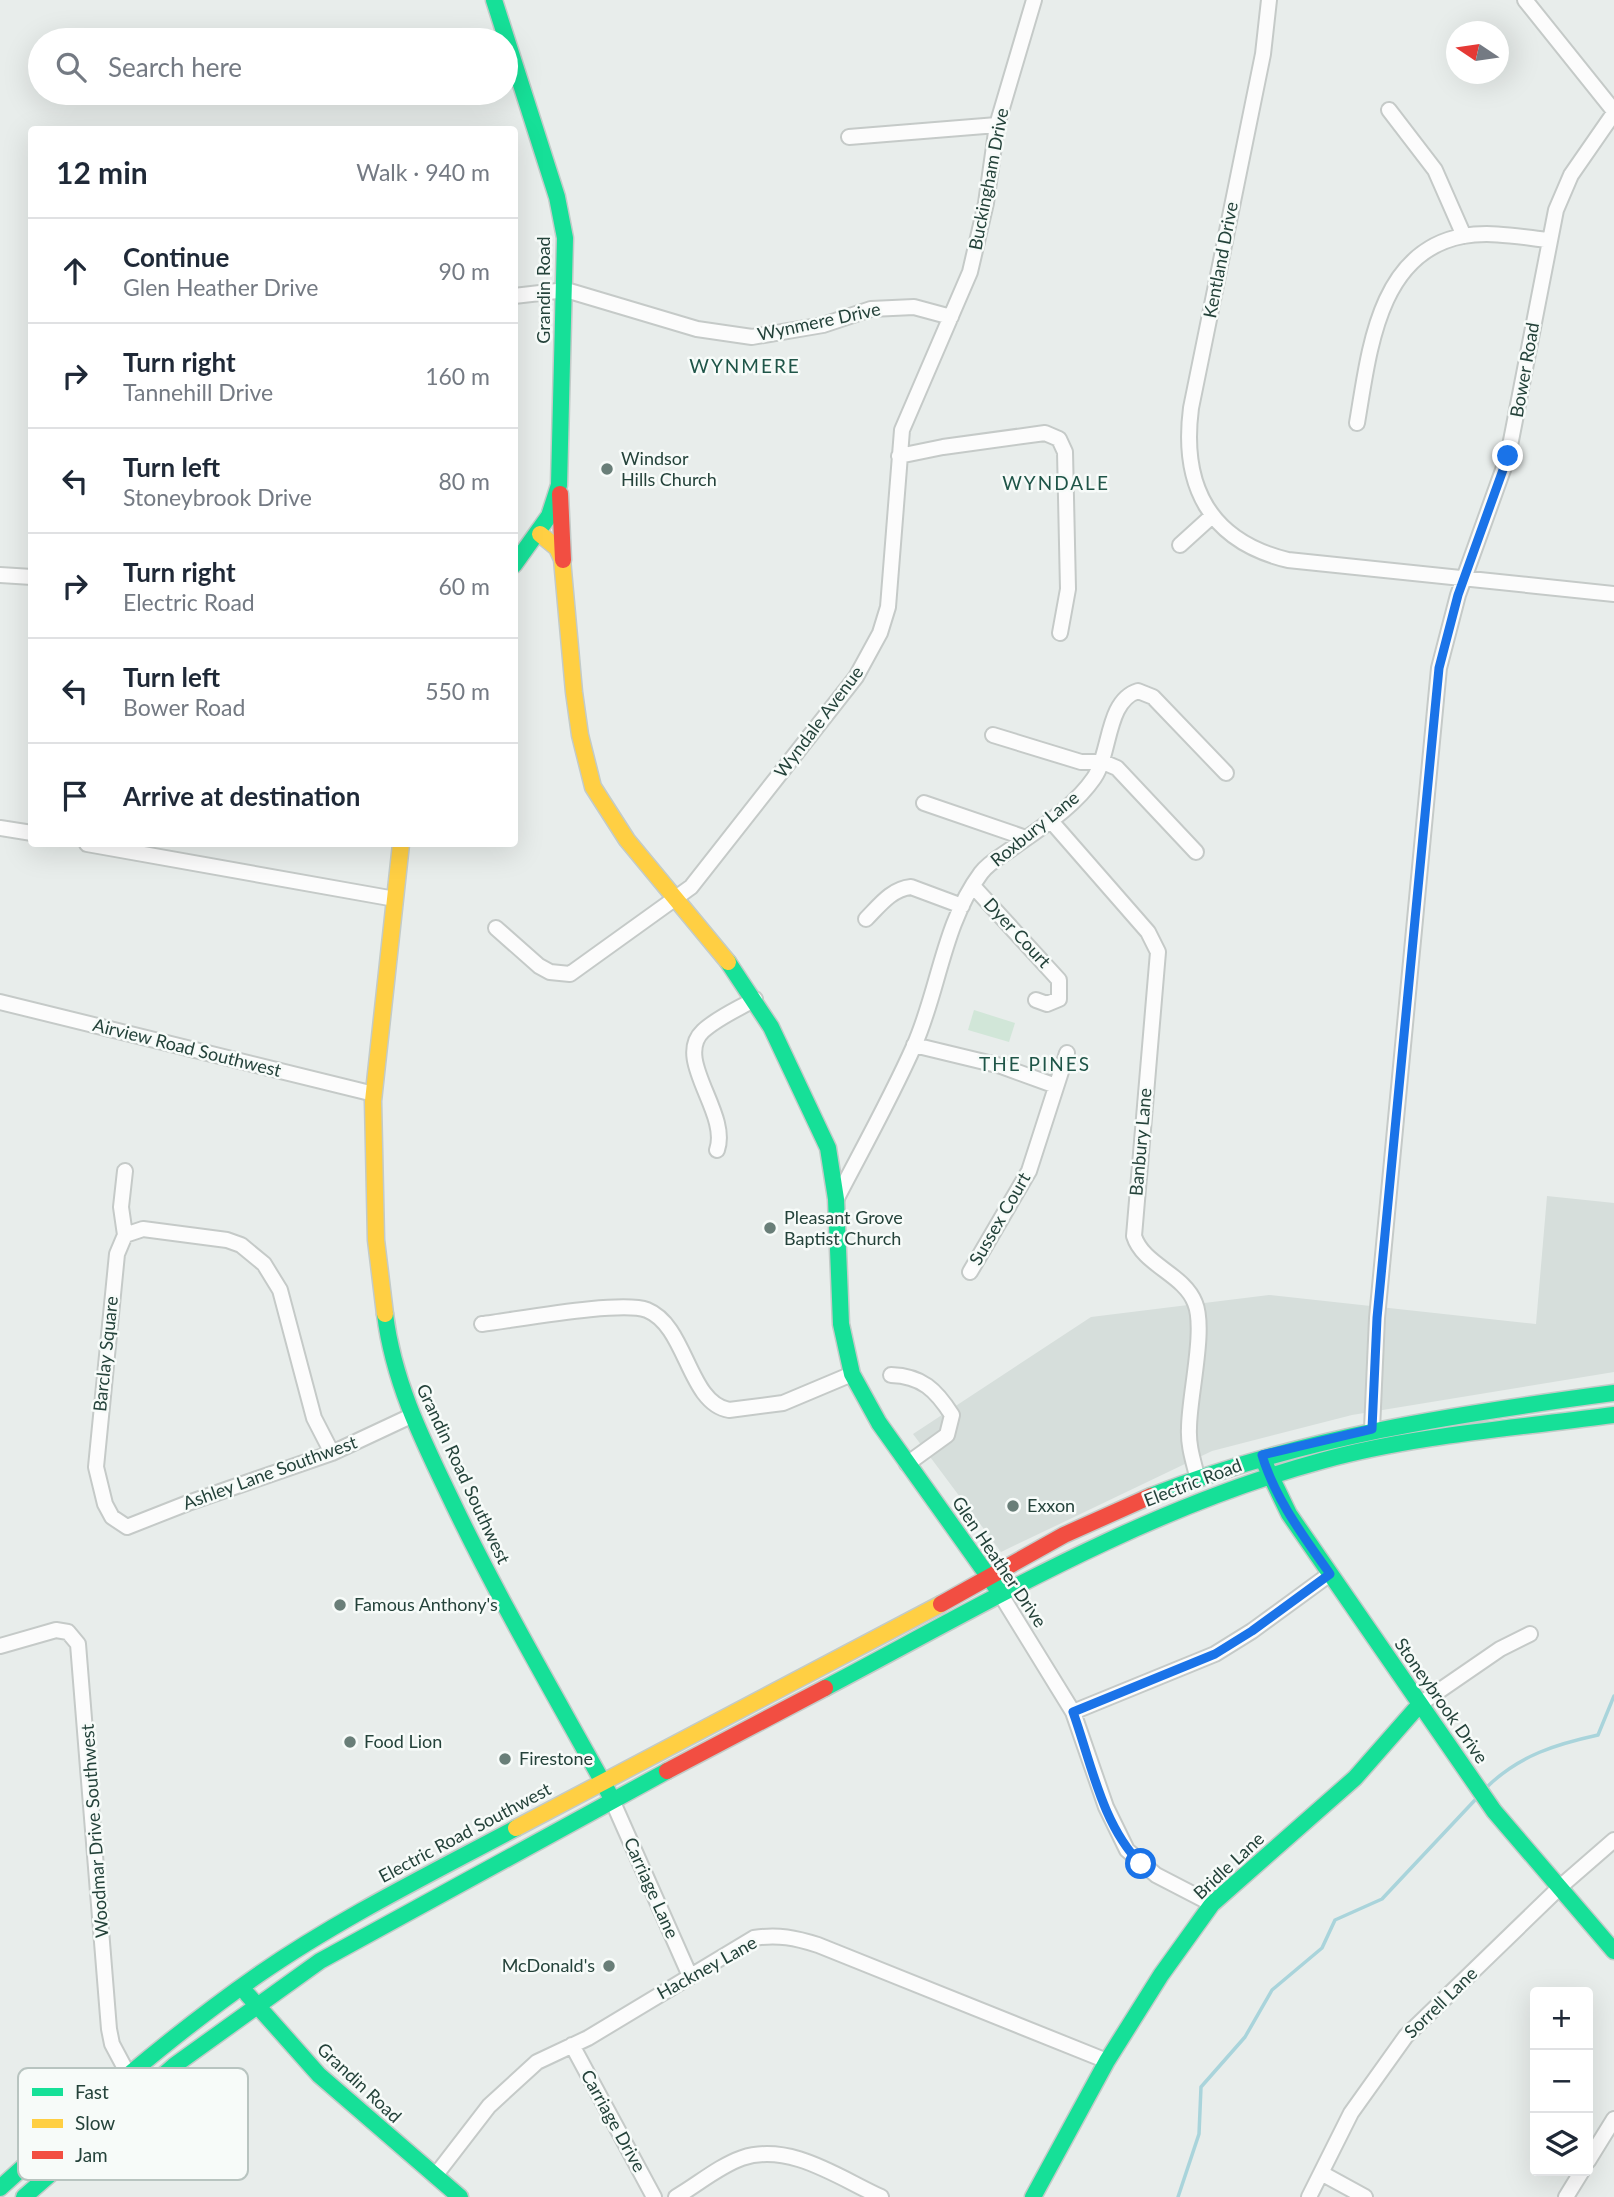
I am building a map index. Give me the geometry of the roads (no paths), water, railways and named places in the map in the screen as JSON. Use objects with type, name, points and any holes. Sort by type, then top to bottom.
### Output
[{"type":"street","name":"Grandin Road","points":[[494,0],[503,28]]},
{"type":"street","name":"Buckingham Drive","points":[[951,317],[978,244],[997,125],[1034,0]]},
{"type":"street","name":"Kentland Drive","points":[[1269,0],[1262,54],[1188,432],[1196,487],[1212,516],[1231,535],[1253,549],[1288,560],[1614,594]]},
{"type":"street","points":[[1525,0],[1614,112]]},
{"type":"street","name":"Grandin Road","points":[[518,75],[557,197],[565,238],[566,290],[559,485]]},
{"type":"street","points":[[1389,110],[1435,170],[1464,236]]},
{"type":"street","name":"Bower Road","points":[[1372,1429],[1377,1318],[1432,729],[1445,639],[1508,456],[1548,240],[1561,194],[1614,112]]},
{"type":"street","points":[[849,137],[997,125]]},
{"type":"street","points":[[1357,423],[1373,337],[1390,292],[1421,256],[1436,246],[1464,236],[1517,236],[1548,240]]},
{"type":"street","points":[[518,296],[566,290]]},
{"type":"street","name":"Wynmere Drive","points":[[566,290],[697,329],[751,337],[823,325],[871,309],[914,307],[951,317]]},
{"type":"street","name":"Wyndale Avenue","points":[[496,928],[539,966],[550,972],[570,974],[691,887],[856,677],[880,633],[892,581],[902,430],[951,317]]},
{"type":"street","points":[[899,456],[1045,433],[1059,439],[1065,452],[1068,589],[1060,632]]},
{"type":"street","points":[[518,560],[540,534],[555,503],[559,485]]},
{"type":"street","name":"Glen Heather Drive","points":[[559,485],[574,692],[580,735],[593,787],[627,840],[677,898],[755,999],[821,1127],[828,1148],[836,1199],[841,1324],[852,1374],[863,1398],[907,1464],[990,1576],[1073,1712],[1106,1807],[1127,1850],[1156,1875],[1212,1904]]},
{"type":"street","points":[[1180,545],[1212,516]]},
{"type":"street","points":[[540,534],[557,548],[564,565]]},
{"type":"street","points":[[0,575],[28,577]]},
{"type":"street","name":"Roxbury Lane","points":[[836,1199],[914,1045],[939,964],[973,886],[991,864],[1051,821],[1090,784],[1102,762],[1117,710],[1124,700],[1138,691],[1153,697],[1226,773]]},
{"type":"street","points":[[993,735],[1082,762],[1102,762],[1127,776],[1196,852]]},
{"type":"street","points":[[924,803],[1026,838]]},
{"type":"street","name":"Banbury Lane","points":[[1051,821],[1148,932],[1158,952],[1134,1236],[1139,1248],[1180,1282],[1195,1303],[1198,1327],[1189,1434],[1196,1476]]},
{"type":"street","points":[[0,828],[28,832]]},
{"type":"street","points":[[104,847],[395,899]]},
{"type":"street","name":"Grandin Road Southwest","points":[[401,847],[374,1094],[373,1174],[379,1287],[389,1348],[411,1416],[471,1543],[612,1800]]},
{"type":"street","name":"Dyer Court","points":[[973,886],[1059,980],[1059,999],[1047,1004],[1036,1000]]},
{"type":"street","points":[[866,919],[890,895],[902,888],[911,887],[962,906]]},
{"type":"street","points":[[717,1150],[719,1126],[695,1064],[694,1047],[703,1031],[755,999]]},
{"type":"street","name":"Airview Road Southwest","points":[[0,1002],[374,1094]]},
{"type":"street","points":[[914,1045],[1001,1066],[1056,1086]]},
{"type":"street","name":"Sussex Court","points":[[970,1272],[1020,1192],[1067,1053]]},
{"type":"street","name":"Barclay Square","points":[[125,1171],[121,1207],[125,1235],[117,1254],[96,1467],[105,1504],[112,1517],[127,1527]]},
{"type":"street","points":[[125,1235],[143,1228],[227,1240],[241,1245],[264,1264],[280,1290],[314,1418],[332,1454]]},
{"type":"street","points":[[482,1324],[620,1307],[647,1310],[667,1328],[706,1395],[730,1410],[783,1403],[852,1374]]},
{"type":"street","points":[[891,1375],[905,1375],[926,1383],[939,1394],[952,1415],[947,1435],[907,1464]]},
{"type":"street","name":"Electric Road","points":[[990,1576],[1076,1528],[1196,1476],[1262,1455],[1372,1429],[1614,1393]]},
{"type":"street","name":"Electric Road","points":[[612,1800],[1114,1536],[1177,1508],[1268,1475],[1410,1443],[1614,1415]]},
{"type":"street","name":"Ashley Lane Southwest","points":[[127,1527],[188,1503],[332,1454],[411,1416]]},
{"type":"street","name":"Stoneybrook Drive","points":[[1262,1455],[1268,1475],[1330,1574],[1494,1811],[1614,1951]]},
{"type":"street","points":[[1073,1712],[1215,1654],[1252,1631],[1330,1574]]},
{"type":"street","name":"Electric Road Southwest","points":[[136,2068],[242,1986],[305,1944],[395,1892],[990,1576]]},
{"type":"street","name":"Woodmar Drive Southwest","points":[[0,1646],[61,1630],[74,1636],[78,1644],[109,2029],[112,2044],[125,2068]]},
{"type":"street","name":"Bridle Lane","points":[[1033,2197],[1107,2061],[1161,1975],[1212,1904],[1355,1778],[1420,1704],[1500,1649],[1530,1634]]},
{"type":"street","points":[[173,2068],[255,2005],[320,1961],[409,1909],[612,1800]]},
{"type":"street","name":"Carriage Lane","points":[[612,1800],[690,1976]]},
{"type":"street","name":"Sorrell Lane","points":[[1308,2197],[1322,2174],[1350,2113],[1406,2036],[1560,1887],[1614,1840]]},
{"type":"street","name":"Hackney Lane","points":[[435,2176],[489,2106],[537,2062],[572,2045],[754,1938],[771,1935],[792,1937],[1107,2061]]},
{"type":"street","name":"Grandin Road","points":[[242,1986],[290,2045],[390,2139],[460,2197]]},
{"type":"street","name":"Carriage Drive","points":[[572,2045],[654,2197]]},
{"type":"street","points":[[1593,2153],[1614,2119]]},
{"type":"street","points":[[676,2197],[740,2159],[765,2153],[792,2156],[881,2197]]},
{"type":"street","name":"Electric Road Southwest","points":[[0,2188],[18,2172]]},
{"type":"street","points":[[1322,2174],[1365,2197]]},
{"type":"street","points":[[1566,2197],[1579,2176]]},
{"type":"street","points":[[24,2197],[43,2180]]},
{"type":"waterway","points":[[1488,1786],[1513,1766],[1540,1752],[1598,1735],[1614,1696]]},
{"type":"waterway","points":[[1178,2197],[1199,2134],[1201,2087],[1245,2037],[1272,1990],[1322,1948],[1335,1920],[1382,1899],[1475,1800]]},
{"type":"place","name":"Windsor Hills Church","points":[[607,469]]},
{"type":"place","name":"Pleasant Grove Baptist Church","points":[[770,1228]]},
{"type":"place","name":"Exxon","points":[[1013,1506]]},
{"type":"place","name":"Famous Anthony's","points":[[340,1605]]},
{"type":"place","name":"Food Lion","points":[[350,1742]]},
{"type":"place","name":"Firestone","points":[[505,1759]]},
{"type":"place","name":"McDonald's","points":[[609,1966]]},
{"type":"district","name":"WYNMERE","points":[[745,366]]},
{"type":"district","name":"WYNDALE","points":[[1056,483]]},
{"type":"district","name":"THE PINES","points":[[1035,1064]]}]
